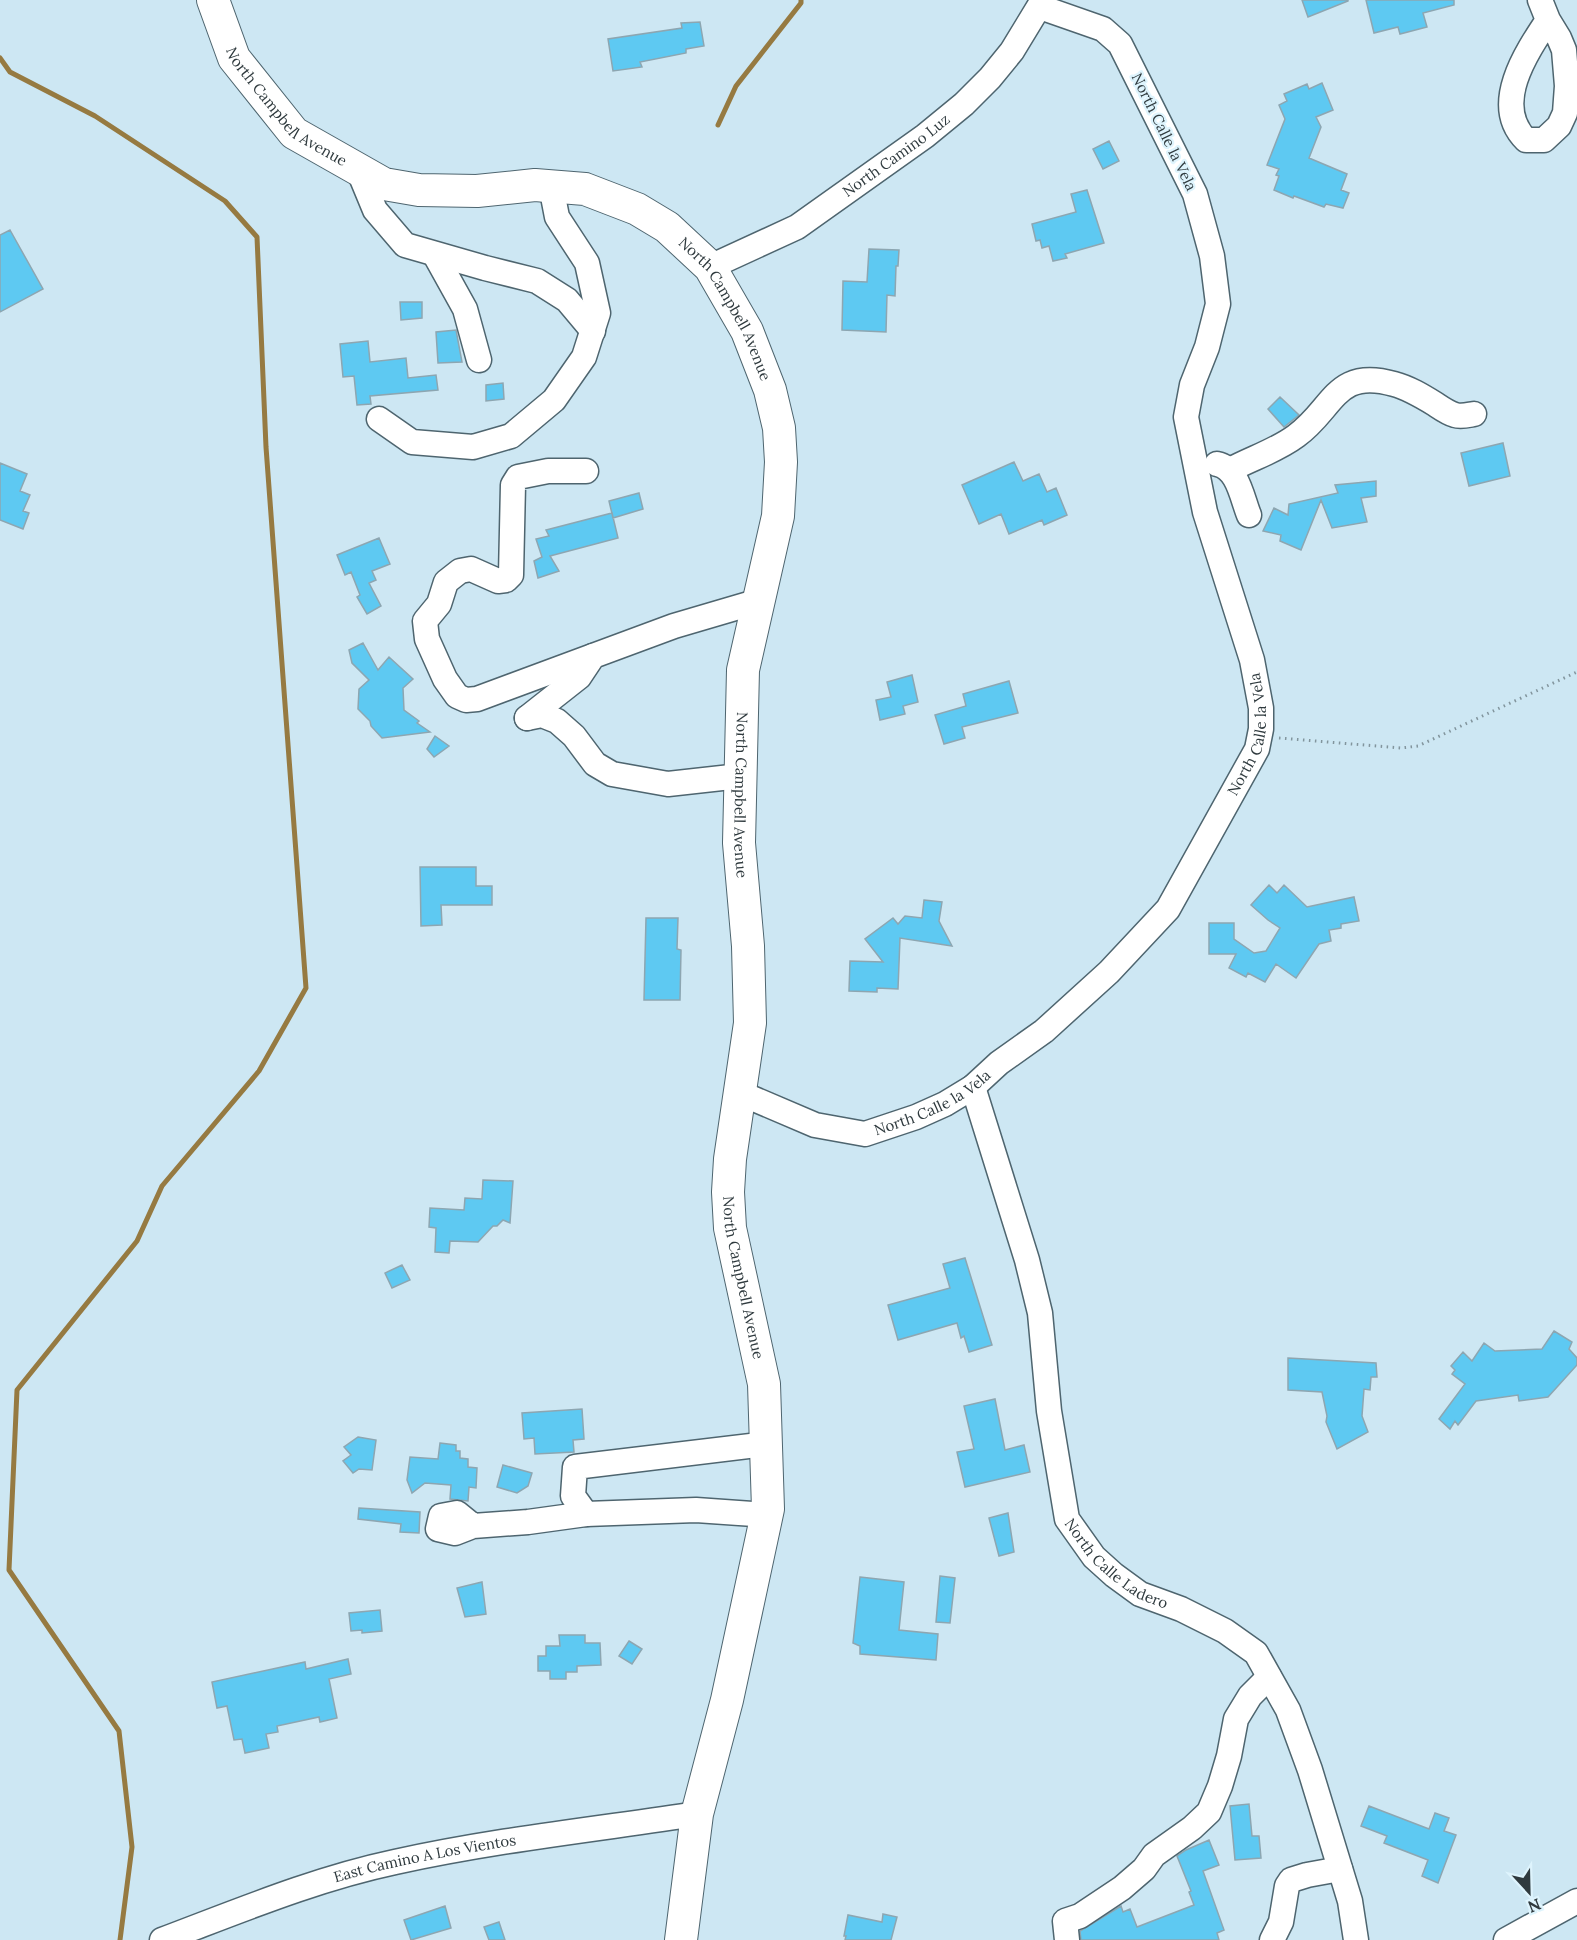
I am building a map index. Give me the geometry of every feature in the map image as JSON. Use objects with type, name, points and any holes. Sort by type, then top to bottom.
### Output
[{"type":"main road","name":"North Campbell Avenue","points":[[213,0],[234,58],[294,133],[384,184],[420,190],[477,191],[535,185],[585,189],[637,209],[667,227],[710,267],[747,331],[770,390],[779,428],[782,462],[778,516],[743,670],[739,843],[748,946],[750,1023],[730,1159],[728,1192],[730,1228],[764,1384],[767,1515],[728,1700],[698,1814],[681,1940]]},
{"type":"street","name":"North Camino Luz","points":[[710,267],[797,227],[925,136],[964,104],[990,78],[1012,51],[1041,4]]},
{"type":"street","name":"North Calle la Vela","points":[[740,1093],[815,1125],[865,1134],[916,1117],[945,1104],[973,1087],[999,1063],[1044,1031],[1109,972],[1168,909],[1257,749],[1261,708],[1252,660],[1205,512],[1186,417],[1192,385],[1207,346],[1218,304],[1212,256],[1195,194],[1120,44],[1103,29],[1041,4]]},
{"type":"street","points":[[358,169],[375,210],[405,245],[537,281],[567,300],[593,331]]},
{"type":"street","points":[[380,419],[412,442],[473,447],[512,436],[554,400],[584,357],[598,313],[587,263],[557,217],[551,186]]},
{"type":"street","points":[[435,255],[465,309],[478,360]]},
{"type":"street","points":[[1230,470],[1296,437],[1318,417],[1328,402],[1350,383],[1359,380],[1368,379],[1392,383],[1412,390],[1454,415],[1474,414]]},
{"type":"street","points":[[1196,466],[1217,464],[1230,470],[1249,515]]},
{"type":"street","points":[[586,471],[548,471],[518,477],[513,485],[511,575],[506,580],[498,581],[471,569],[459,571],[446,582],[439,604],[425,621],[427,639],[445,679],[457,696],[466,700],[477,699],[674,626],[759,601]]},
{"type":"street","points":[[593,656],[579,677],[527,718],[542,715],[556,721],[574,736],[595,764],[612,774],[668,784],[740,777]]},
{"type":"street","name":"North Calle Ladero","points":[[973,1087],[1027,1260],[1040,1313],[1049,1411],[1067,1519],[1094,1557],[1140,1594],[1181,1609],[1225,1631],[1256,1653],[1288,1710],[1302,1750],[1350,1901],[1356,1940]]},
{"type":"street","points":[[586,1514],[573,1496],[575,1467],[766,1444]]},
{"type":"street","points":[[473,1526],[528,1522],[586,1514],[696,1510],[767,1515]]},
{"type":"street","points":[[1067,1940],[1065,1921],[1080,1916],[1122,1888],[1144,1869],[1154,1855],[1183,1835],[1209,1812],[1226,1766],[1236,1719],[1250,1696],[1269,1677]]},
{"type":"street","name":"East Camino A Los Vientos","points":[[162,1940],[307,1885],[394,1862],[499,1843],[698,1814]]},
{"type":"street","points":[[1272,1940],[1281,1922],[1287,1886],[1291,1880],[1340,1869]]},
{"type":"street","points":[[1506,1940],[1577,1901]]},
{"type":"path","points":[[1259,737],[1401,748],[1419,746],[1577,672]]},
{"type":"building","points":[[1302,0],[1348,0],[1348,1],[1308,17]]},
{"type":"building","points":[[1366,0],[1454,0],[1454,5],[1423,13],[1427,27],[1400,34],[1398,27],[1374,33]]},
{"type":"building","points":[[700,22],[704,46],[686,49],[686,53],[640,62],[642,67],[613,71],[608,39],[682,28],[681,23]]},
{"type":"building","points":[[1322,83],[1333,110],[1316,117],[1321,127],[1309,158],[1347,174],[1341,190],[1349,193],[1343,208],[1326,204],[1324,207],[1274,190],[1279,169],[1267,165],[1285,119],[1279,105],[1287,101],[1284,94],[1307,84],[1309,89]]},
{"type":"building","points":[[1109,141],[1119,161],[1103,169],[1093,149]]},
{"type":"building","points":[[1087,190],[1104,243],[1065,254],[1067,258],[1053,261],[1049,246],[1042,248],[1040,240],[1036,241],[1032,224],[1076,212],[1071,194]]},
{"type":"building","points":[[10,230],[43,289],[0,312],[0,235]]},
{"type":"building","points":[[869,249],[899,250],[895,296],[887,295],[886,332],[842,330],[843,281],[867,282]]},
{"type":"building","points":[[400,302],[422,302],[422,318],[401,320]]},
{"type":"building","points":[[456,330],[462,362],[438,363],[436,332]]},
{"type":"building","points":[[368,341],[370,362],[406,358],[408,378],[436,375],[438,390],[370,396],[371,404],[357,405],[354,376],[343,377],[340,344]]},
{"type":"building","points":[[503,383],[504,399],[486,401],[486,385]]},
{"type":"building","points":[[1280,397],[1299,415],[1284,427],[1268,409]]},
{"type":"building","points":[[1503,443],[1510,476],[1469,486],[1461,453]]},
{"type":"building","points":[[1014,462],[1023,481],[1039,474],[1047,492],[1056,488],[1067,515],[1044,525],[1042,520],[1009,534],[1001,514],[979,524],[962,485]]},
{"type":"building","points":[[0,463],[27,474],[20,491],[30,495],[23,511],[29,513],[23,529],[0,520]]},
{"type":"building","points":[[1376,481],[1376,496],[1361,498],[1367,522],[1332,528],[1321,500],[1301,550],[1280,541],[1281,535],[1263,531],[1274,508],[1288,515],[1289,504],[1338,493],[1335,485]]},
{"type":"building","points":[[639,493],[643,509],[613,518],[609,501]]},
{"type":"building","points":[[612,513],[618,538],[550,556],[559,571],[538,578],[534,561],[542,557],[536,539],[549,536],[546,530]]},
{"type":"building","points":[[379,538],[390,564],[372,571],[376,580],[369,583],[381,606],[367,614],[357,597],[360,595],[351,572],[345,575],[337,555]]},
{"type":"building","points":[[363,643],[378,670],[389,657],[413,679],[403,688],[404,710],[430,732],[382,738],[358,709],[359,689],[369,680],[352,663],[349,650]]},
{"type":"building","points":[[912,675],[918,702],[903,706],[905,714],[880,720],[876,700],[891,697],[887,682]]},
{"type":"building","points":[[1009,681],[1018,713],[962,727],[965,738],[944,744],[935,715],[966,706],[963,694]]},
{"type":"building","points":[[435,736],[449,746],[434,757],[427,749]]},
{"type":"building","points":[[420,867],[476,867],[476,886],[492,886],[492,905],[441,905],[442,925],[421,926]]},
{"type":"building","points":[[1269,885],[1277,893],[1284,885],[1307,907],[1354,897],[1359,921],[1341,924],[1341,928],[1329,930],[1331,941],[1319,944],[1296,978],[1276,964],[1265,982],[1248,973],[1246,977],[1229,968],[1236,954],[1209,954],[1209,923],[1234,923],[1234,939],[1254,953],[1266,951],[1280,928],[1251,905]]},
{"type":"building","points":[[924,900],[942,902],[939,921],[952,946],[900,938],[898,989],[877,988],[877,992],[849,991],[850,961],[883,962],[865,939],[893,918],[898,924],[905,916],[922,918]]},
{"type":"building","points":[[646,918],[678,918],[677,949],[681,950],[680,1000],[644,1000]]},
{"type":"building","points":[[483,1180],[513,1181],[510,1223],[503,1220],[497,1226],[493,1226],[478,1242],[450,1241],[449,1253],[435,1252],[436,1228],[429,1227],[430,1208],[464,1210],[465,1198],[482,1199]]},
{"type":"building","points":[[965,1258],[992,1345],[969,1352],[964,1336],[961,1338],[957,1323],[898,1340],[888,1305],[950,1288],[943,1264]]},
{"type":"building","points":[[402,1265],[410,1280],[392,1288],[385,1273]]},
{"type":"building","points":[[1554,1331],[1572,1342],[1569,1349],[1577,1358],[1577,1365],[1548,1397],[1519,1401],[1518,1395],[1476,1401],[1458,1425],[1455,1421],[1450,1429],[1439,1419],[1465,1384],[1452,1374],[1455,1370],[1451,1366],[1463,1352],[1472,1361],[1484,1343],[1495,1351],[1542,1349]]},
{"type":"building","points":[[1288,1358],[1376,1363],[1377,1377],[1371,1377],[1370,1390],[1364,1389],[1362,1416],[1368,1432],[1337,1449],[1326,1422],[1322,1392],[1288,1390]]},
{"type":"building","points":[[995,1399],[1005,1450],[1024,1445],[1030,1472],[965,1487],[957,1452],[974,1449],[964,1406]]},
{"type":"building","points":[[582,1409],[584,1439],[573,1440],[574,1452],[535,1454],[534,1438],[524,1439],[522,1413]]},
{"type":"building","points":[[358,1437],[376,1440],[372,1470],[359,1469],[353,1473],[343,1461],[351,1455],[344,1447]]},
{"type":"building","points":[[440,1443],[456,1445],[456,1451],[460,1451],[460,1458],[468,1459],[468,1467],[477,1468],[476,1488],[469,1487],[468,1501],[450,1499],[451,1485],[425,1483],[412,1493],[407,1480],[410,1457],[438,1459]]},
{"type":"building","points":[[503,1465],[532,1473],[528,1486],[517,1493],[497,1487]]},
{"type":"building","points":[[359,1508],[420,1512],[419,1533],[400,1532],[401,1524],[358,1519]]},
{"type":"building","points":[[1008,1513],[1014,1552],[999,1556],[989,1518]]},
{"type":"building","points":[[940,1576],[955,1578],[950,1623],[936,1622]]},
{"type":"building","points":[[860,1577],[904,1582],[899,1630],[938,1634],[936,1660],[860,1654],[860,1646],[853,1643]]},
{"type":"building","points":[[482,1582],[486,1614],[465,1617],[457,1588]]},
{"type":"building","points":[[380,1610],[382,1631],[362,1633],[362,1630],[351,1631],[349,1613]]},
{"type":"building","points":[[559,1635],[585,1635],[585,1643],[600,1643],[601,1665],[577,1666],[577,1672],[566,1672],[566,1679],[550,1679],[550,1671],[538,1671],[538,1656],[546,1656],[546,1646],[560,1646]]},
{"type":"building","points":[[629,1641],[642,1649],[632,1664],[619,1656]]},
{"type":"building","points":[[348,1659],[351,1674],[329,1679],[337,1718],[320,1722],[319,1717],[277,1726],[278,1732],[266,1734],[269,1748],[245,1753],[242,1739],[234,1740],[227,1706],[217,1708],[212,1682],[305,1662],[306,1669]]},
{"type":"building","points":[[1249,1804],[1252,1836],[1259,1836],[1261,1858],[1235,1860],[1230,1806]]},
{"type":"building","points":[[1369,1806],[1429,1829],[1435,1813],[1449,1818],[1444,1831],[1456,1835],[1438,1883],[1422,1876],[1428,1860],[1384,1843],[1387,1836],[1361,1826]]},
{"type":"building","points":[[1209,1840],[1219,1865],[1203,1871],[1224,1930],[1217,1933],[1219,1940],[1081,1940],[1080,1931],[1121,1906],[1123,1912],[1130,1909],[1137,1927],[1194,1905],[1177,1856]]},
{"type":"building","points":[[445,1906],[451,1928],[411,1940],[404,1920]]},
{"type":"building","points":[[883,1914],[897,1917],[891,1940],[845,1940],[848,1915],[882,1922]]},
{"type":"building","points":[[499,1922],[505,1940],[489,1940],[484,1927]]},
{"type":"waterway","points":[[718,125],[736,86],[801,3],[801,0]]},
{"type":"waterway","points":[[0,58],[10,72],[95,116],[225,201],[257,237],[266,447],[306,988],[259,1071],[162,1186],[137,1241],[17,1390],[9,1570],[119,1731],[132,1847],[120,1940]]}]
